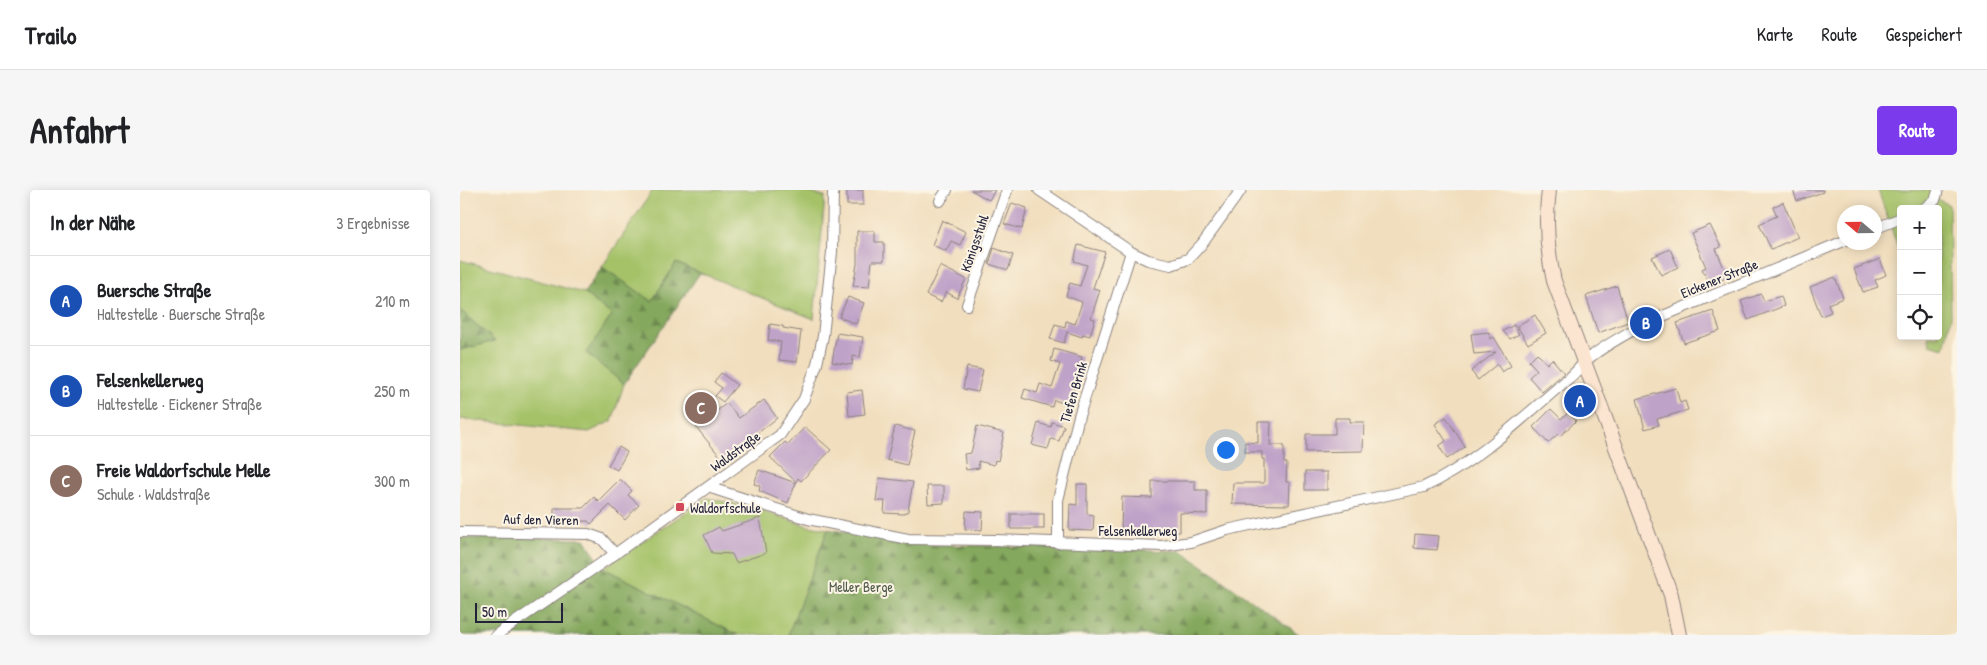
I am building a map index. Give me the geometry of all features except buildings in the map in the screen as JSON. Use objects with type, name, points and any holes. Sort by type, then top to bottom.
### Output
[{"type":"main road","points":[[1549,190],[1546,230],[1549,261],[1554,281],[1671,596],[1679,635]]},
{"type":"street","name":"Waldstraße","points":[[496,635],[615,554],[780,435],[804,399],[817,364],[823,336],[832,252],[833,190]]},
{"type":"street","points":[[940,201],[947,190]]},
{"type":"street","name":"Königsstuhl","points":[[967,305],[1007,190]]},
{"type":"street","points":[[1039,190],[1131,252],[1148,260],[1170,265],[1188,259],[1202,244],[1241,190]]},
{"type":"street","points":[[1928,205],[1935,200],[1938,190]]},
{"type":"street","points":[[1882,226],[1897,220]]},
{"type":"street","name":"Eickener Straße","points":[[1583,363],[1646,323],[1837,244]]},
{"type":"street","name":"Tiefen Brink","points":[[1058,543],[1058,500],[1079,416],[1131,252]]},
{"type":"street","name":"Felsenkellerweg","points":[[711,486],[717,490],[808,519],[908,539],[1162,546],[1191,542],[1227,530],[1424,487],[1449,475],[1473,460],[1576,372],[1583,363]]},
{"type":"street","name":"Auf den Vieren","points":[[460,532],[588,534],[602,539],[615,554]]},
{"type":"green space","points":[[653,190],[801,190],[825,197],[814,319],[676,263],[652,301],[602,267]]},
{"type":"green space","points":[[1878,190],[1932,190],[1935,198],[1949,205],[1951,317],[1944,348],[1930,344],[1929,340],[1942,340],[1942,205],[1897,205],[1897,245]]},
{"type":"green space","points":[[460,260],[584,293],[612,315],[587,353],[624,384],[612,421],[589,432],[460,419],[460,350],[495,341],[460,310]]},
{"type":"green space","points":[[676,263],[700,273],[624,384],[586,353],[612,315],[584,293],[602,267],[652,301]]},
{"type":"green space","points":[[460,310],[495,341],[460,350]]},
{"type":"green space","points":[[707,498],[757,509],[808,526],[828,529],[788,635],[738,635],[603,568]]},
{"type":"green space","name":"Meller Berge","points":[[828,529],[909,544],[1182,551],[1300,635],[788,635]]},
{"type":"green space","points":[[460,538],[585,539],[603,568],[738,635],[460,635]]},
{"type":"place","name":"Felsenkellerweg","points":[[1646,323]]},
{"type":"place","name":"Buersche Straße","points":[[1580,401]]},
{"type":"place","name":"Freie Waldorfschule Melle","points":[[701,408]]},
{"type":"place","name":"Waldorfschule","points":[[680,507]]}]
